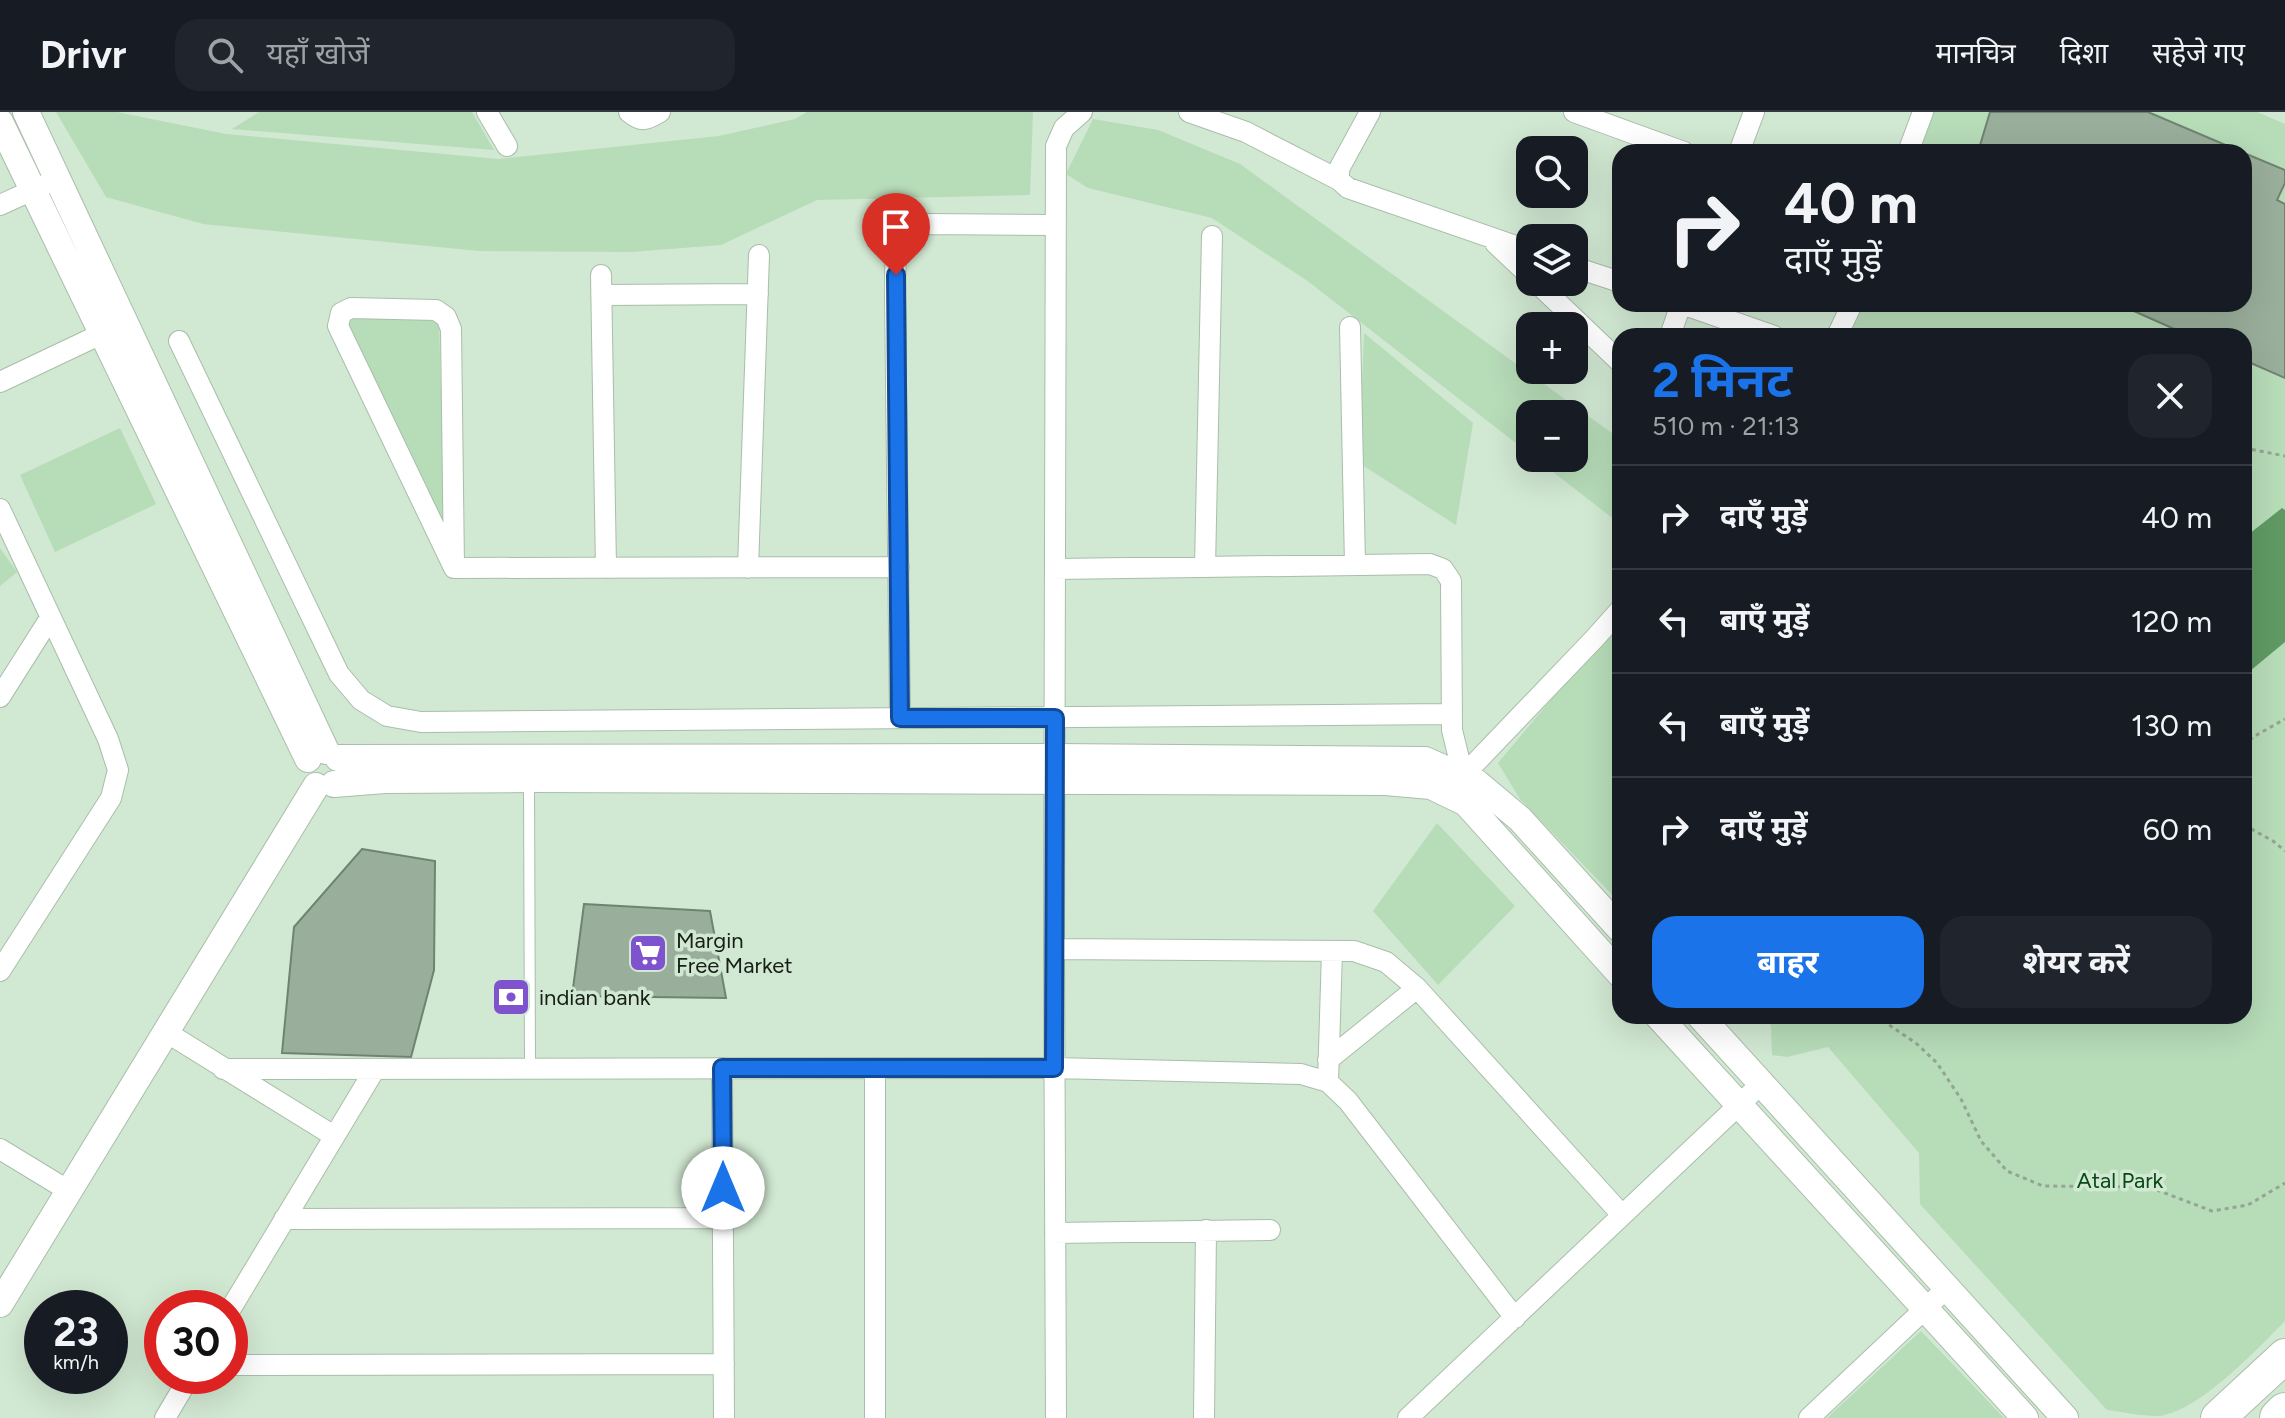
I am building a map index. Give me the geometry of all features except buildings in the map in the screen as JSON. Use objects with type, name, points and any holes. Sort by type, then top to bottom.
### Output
[{"type":"highway","points":[[2279,1418],[2285,1412]]},
{"type":"main road","points":[[2218,1418],[2285,1356]]},
{"type":"street","points":[[26,112],[57,179],[113,328]]},
{"type":"street","points":[[487,112],[507,146]]},
{"type":"street","points":[[629,112],[637,119],[648,119],[660,112]]},
{"type":"street","points":[[1056,1418],[1056,146],[1064,128],[1081,112]]},
{"type":"street","points":[[1189,112],[1246,132],[1339,180],[1348,188],[1516,246]]},
{"type":"street","points":[[1339,180],[1339,169],[1370,112]]},
{"type":"street","points":[[1574,112],[1662,144]]},
{"type":"street","points":[[1742,144],[1754,112]]},
{"type":"street","points":[[1911,144],[1923,112]]},
{"type":"street","points":[[0,122],[33,190],[113,328],[325,767]]},
{"type":"street","points":[[0,205],[57,179]]},
{"type":"street","points":[[900,718],[895,295],[896,256],[900,241],[910,230],[925,224],[1055,225]]},
{"type":"street","points":[[1205,567],[1212,236]]},
{"type":"street","points":[[1490,238],[1516,263]]},
{"type":"street","points":[[748,568],[759,255]]},
{"type":"street","points":[[1588,272],[1612,279]]},
{"type":"street","points":[[606,568],[601,285],[758,294]]},
{"type":"street","points":[[1551,296],[1612,354]]},
{"type":"street","points":[[351,308],[436,310],[446,317],[451,329],[454,568],[338,326],[341,313],[351,308]]},
{"type":"street","points":[[1705,312],[1751,328]]},
{"type":"street","points":[[1350,327],[1355,565]]},
{"type":"street","points":[[0,382],[113,328]]},
{"type":"street","points":[[179,341],[339,674],[361,700],[387,716],[421,722],[1451,714]]},
{"type":"street","points":[[0,509],[108,739],[118,770],[111,798],[0,971]]},
{"type":"street","points":[[1055,569],[1430,564],[1443,569],[1451,581],[1451,714],[1455,785],[1466,803],[1612,965]]},
{"type":"street","points":[[454,568],[899,567]]},
{"type":"street","points":[[0,697],[50,618]]},
{"type":"street","points":[[1455,785],[1612,619]]},
{"type":"street","points":[[325,767],[385,780],[529,769],[1055,769],[1431,786],[1477,783],[1520,819],[1612,920]]},
{"type":"street","points":[[0,1304],[325,767]]},
{"type":"street","points":[[1054,949],[1354,951],[1386,962],[1417,988],[1622,1215]]},
{"type":"street","points":[[1328,1082],[1332,951]]},
{"type":"street","points":[[1328,1060],[1417,988]]},
{"type":"street","points":[[1665,1024],[2025,1418]]},
{"type":"street","points":[[1707,1024],[2065,1418]]},
{"type":"street","points":[[166,1032],[334,1136]]},
{"type":"street","points":[[722,1068],[724,1418]]},
{"type":"street","points":[[875,1068],[875,1418]]},
{"type":"street","points":[[223,1069],[1054,1068],[1301,1074],[1328,1082],[1348,1101],[1515,1318]]},
{"type":"street","points":[[242,1290],[375,1069]]},
{"type":"street","points":[[1408,1418],[1761,1084]]},
{"type":"street","points":[[0,1149],[69,1191]]},
{"type":"street","points":[[284,1219],[723,1218]]},
{"type":"street","points":[[1204,1418],[1206,1230]]},
{"type":"street","points":[[1055,1233],[1270,1230]]},
{"type":"street","points":[[1809,1418],[1947,1288]]},
{"type":"street","points":[[248,1365],[724,1364]]},
{"type":"street","points":[[165,1418],[179,1394]]},
{"type":"lane","points":[[529,769],[530,1069]]},
{"type":"path","points":[[2252,450],[2285,456]]},
{"type":"path","points":[[2252,738],[2285,719]]},
{"type":"path","points":[[2252,829],[2285,851]]},
{"type":"path","points":[[1888,1024],[1917,1044],[1937,1063],[1961,1099],[1981,1141],[2007,1171],[2043,1186],[2149,1187],[2212,1211],[2248,1205],[2285,1183]]},
{"type":"green space","points":[[56,112],[117,112],[226,134],[498,159],[719,136],[795,119],[807,112],[1033,112],[1030,195],[817,200],[721,245],[631,252],[479,251],[203,224],[106,197]]},
{"type":"green space","points":[[259,112],[472,112],[494,150],[232,129]]},
{"type":"green space","name":"Atal Park","points":[[1933,112],[2257,112],[2285,124],[2285,1321],[2243,1363],[2208,1392],[2173,1412],[2157,1416],[2107,1410],[1920,1204],[1919,1153],[1828,1047],[1787,1057],[1772,1055],[1770,1024],[2252,1024],[2252,328],[1849,328],[1855,312],[2252,312],[2252,144],[1920,144]]},
{"type":"green space","points":[[1093,119],[1158,130],[1240,164],[1516,364],[1516,384],[1544,384],[1566,400],[1516,400],[1516,443],[1309,282],[1212,218],[1088,188],[1066,174]]},
{"type":"green space","points":[[345,316],[439,320],[445,535]]},
{"type":"green space","points":[[1364,333],[1473,423],[1456,525],[1359,463]]},
{"type":"green space","points":[[1588,416],[1612,433],[1612,518],[1553,472],[1588,472]]},
{"type":"green space","points":[[120,428],[156,504],[55,552],[20,475]]},
{"type":"green space","points":[[0,548],[17,572],[0,586]]},
{"type":"green space","points":[[1612,627],[1612,895],[1520,799],[1498,763]]},
{"type":"green space","points":[[1437,823],[1515,906],[1438,985],[1373,911]]},
{"type":"green space","points":[[1921,1331],[2004,1418],[1827,1418]]},
{"type":"shaded area","points":[[2282,508],[2285,510],[2285,642],[2252,669],[2252,532]]},
{"type":"place","name":"Margin Free Market","points":[[648,953]]},
{"type":"place","name":"indian bank","points":[[511,997]]},
{"type":"route","points":[[723,1188],[722,1068],[1054,1068],[1055,718],[900,718],[896,275]]}]
